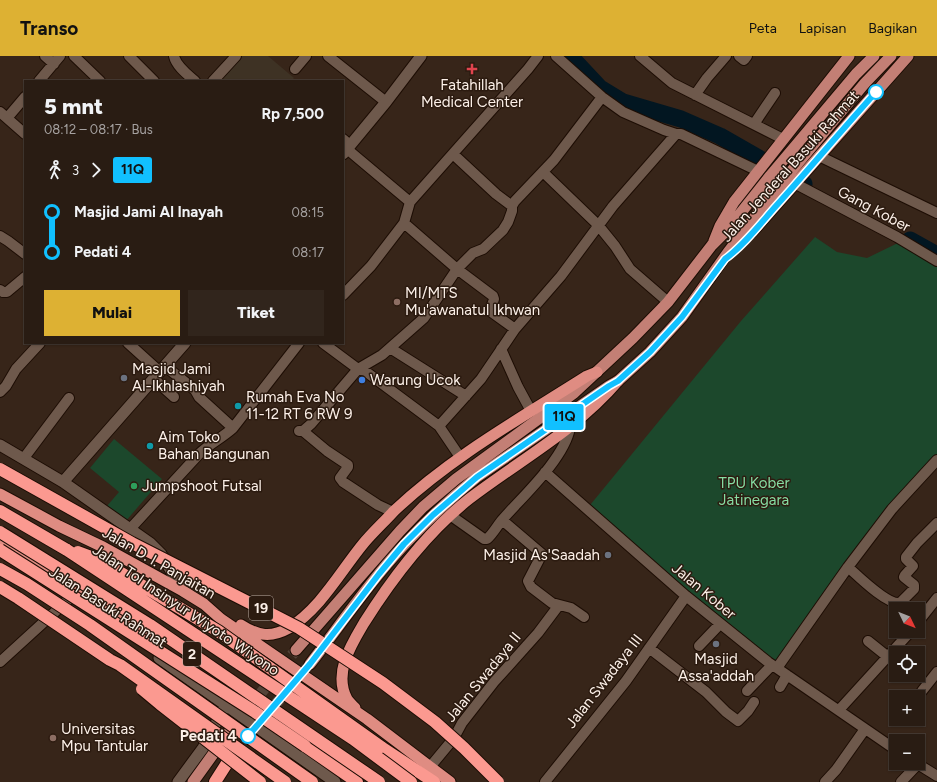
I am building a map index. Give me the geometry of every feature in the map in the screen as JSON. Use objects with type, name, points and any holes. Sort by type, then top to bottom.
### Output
[{"type":"highway","points":[[204,604],[224,613],[249,630],[258,634],[266,635],[283,631],[311,609],[323,596],[364,543],[393,512],[412,495],[460,457],[587,376],[597,372]]},
{"type":"highway","points":[[361,716],[347,698],[342,684],[343,665],[352,642],[384,590],[428,537],[450,515],[501,476],[570,428],[618,381]]},
{"type":"highway","name":"19","points":[[0,470],[132,544],[299,628],[383,683],[435,722],[498,782]]},
{"type":"highway","name":"Jalan D. I. Panjaitan","points":[[0,494],[103,547],[204,604],[221,619],[361,716],[450,782]]},
{"type":"highway","name":"Jalan D. I. Panjaitan","points":[[0,506],[106,568],[218,637],[292,689],[418,782]]},
{"type":"highway","name":"Jalan Tol Insinyur Wiyoto Wiyono","points":[[0,511],[67,550],[352,739],[411,782]]},
{"type":"highway","name":"2","points":[[0,532],[150,625],[379,782]]},
{"type":"highway","points":[[0,543],[131,620],[189,657],[365,782]]},
{"type":"highway","points":[[0,550],[249,708],[357,782]]},
{"type":"highway","points":[[67,550],[83,553],[111,567],[218,631],[381,747],[434,782]]},
{"type":"highway","points":[[0,569],[27,584],[90,626],[312,782]]},
{"type":"highway","points":[[0,587],[110,660],[120,665],[285,782]]},
{"type":"highway","points":[[110,660],[117,668],[160,704],[260,782]]},
{"type":"highway","points":[[215,782],[229,760]]},
{"type":"main road","name":"Jalan Jenderal Basuki Rahmat","points":[[712,245],[723,220],[734,202],[849,56]]},
{"type":"main road","name":"Jalan Jenderal Basuki Rahmat","points":[[296,650],[400,531],[423,507],[456,479],[574,393],[633,338],[668,302],[712,245],[728,229],[770,176],[856,74],[874,56]]},
{"type":"main road","name":"Jalan Jenderal Basuki Rahmat","points":[[310,664],[394,556],[450,499],[477,477],[618,381],[650,352],[682,317],[773,193],[865,83],[890,56]]},
{"type":"main road","name":"Jalan Jenderal Basuki Rahmat","points":[[725,259],[743,243],[908,56]]},
{"type":"main road","points":[[193,782],[229,732]]},
{"type":"main road","points":[[210,782],[244,741]]},
{"type":"street","points":[[40,80],[57,60],[45,56]]},
{"type":"street","points":[[74,56],[99,80]]},
{"type":"street","points":[[129,56],[153,80]]},
{"type":"street","points":[[174,56],[175,60],[184,71],[194,80]]},
{"type":"street","points":[[214,80],[236,56]]},
{"type":"street","points":[[295,69],[306,56]]},
{"type":"street","points":[[328,56],[386,102]]},
{"type":"street","points":[[410,202],[346,147],[386,102],[421,56]]},
{"type":"street","points":[[344,294],[371,266],[404,223],[410,202],[538,56]]},
{"type":"street","points":[[556,56],[602,97],[623,112],[664,130],[676,134],[680,133],[760,168]]},
{"type":"street","points":[[640,56],[672,83],[754,124],[782,141]]},
{"type":"street","points":[[695,95],[706,78],[726,56]]},
{"type":"street","points":[[739,56],[744,60],[747,56]]},
{"type":"street","points":[[754,124],[775,94]]},
{"type":"street","points":[[393,512],[378,505],[342,482],[340,478],[348,468],[348,465],[301,431],[311,424],[358,370],[382,355],[424,318],[457,269],[473,253],[483,249],[503,230],[508,222],[512,211],[512,206],[515,201],[543,172],[602,97]]},
{"type":"street","points":[[24,98],[4,114],[24,133]]},
{"type":"street","points":[[439,426],[481,379],[515,330],[561,276],[613,206],[676,134]]},
{"type":"street","points":[[452,154],[496,194],[512,206]]},
{"type":"street","points":[[819,156],[936,210]]},
{"type":"street","points":[[543,172],[598,225],[615,246],[630,269],[668,302]]},
{"type":"street","name":"Gang Kober","points":[[796,183],[897,237],[937,261]]},
{"type":"street","points":[[404,223],[457,269],[494,296],[490,311],[515,330]]},
{"type":"street","points":[[0,236],[24,253]]},
{"type":"street","points":[[0,290],[7,292],[24,278]]},
{"type":"street","points":[[0,392],[16,368],[39,344]]},
{"type":"street","points":[[129,344],[160,372],[195,390],[199,397],[232,428]]},
{"type":"street","points":[[63,482],[184,344]]},
{"type":"street","points":[[130,529],[206,447],[221,438],[232,428],[298,344]]},
{"type":"street","points":[[323,344],[358,370],[365,371],[439,426],[460,457]]},
{"type":"street","points":[[390,348],[466,396]]},
{"type":"street","points":[[501,349],[518,387],[531,411]]},
{"type":"street","points":[[160,372],[174,397]]},
{"type":"street","points":[[24,458],[69,398]]},
{"type":"street","points":[[450,515],[484,539],[489,538],[502,520],[545,472],[564,446],[570,428]]},
{"type":"street","points":[[0,445],[63,482],[150,543],[161,554],[183,591]]},
{"type":"street","points":[[747,691],[774,667],[892,509],[937,460]]},
{"type":"street","name":"Jalan Kober","points":[[545,472],[686,596],[774,667],[889,745]]},
{"type":"street","points":[[502,520],[542,554],[528,581],[529,584],[552,603],[571,608],[584,618]]},
{"type":"street","points":[[905,602],[914,588],[914,585],[904,577],[904,575],[913,566],[906,559],[906,557],[917,543],[937,523]]},
{"type":"street","name":"Jalan Basuki Rahmat","points":[[0,556],[162,660],[335,782]]},
{"type":"street","points":[[848,567],[872,589],[893,602]]},
{"type":"street","name":"Jalan Swadaya III","points":[[545,782],[626,681],[686,596]]},
{"type":"street","points":[[925,612],[937,598]]},
{"type":"street","points":[[0,662],[68,600]]},
{"type":"street","name":"Jalan Swadaya II","points":[[430,767],[454,738],[462,723],[494,682],[538,633],[559,605]]},
{"type":"street","points":[[699,646],[720,624]]},
{"type":"street","points":[[899,646],[906,638]]},
{"type":"street","points":[[868,641],[889,651]]},
{"type":"street","points":[[649,648],[706,692],[726,712],[738,721],[748,711],[754,702]]},
{"type":"street","points":[[839,710],[889,658]]},
{"type":"street","points":[[923,690],[937,672]]},
{"type":"street","points":[[780,687],[787,675]]},
{"type":"street","points":[[178,782],[203,748],[226,705]]},
{"type":"street","points":[[825,782],[836,770],[865,729]]},
{"type":"street","points":[[925,769],[937,776]]},
{"type":"street","points":[[901,782],[912,770]]},
{"type":"shaded area","points":[[238,56],[268,56],[294,78],[292,80],[218,80]]},
{"type":"green space","name":"TPU Kober Jatinegara","points":[[815,237],[837,252],[867,258],[902,241],[937,261],[937,460],[892,509],[777,668],[586,510],[741,321]]},
{"type":"green space","name":"Jumpshoot Futsal","points":[[114,439],[162,479],[125,522],[107,506],[119,492],[90,468]]},
{"type":"waterway","points":[[570,56],[600,88],[623,102],[681,119],[720,136],[804,184]]},
{"type":"waterway","points":[[910,240],[937,255]]},
{"type":"tunnel","points":[[229,732],[296,650]]},
{"type":"tunnel","points":[[244,741],[310,664]]},
{"type":"bus line","name":"11Q","points":[[248,736],[310,664],[404,544],[433,515],[477,477],[618,381],[650,352],[682,317],[725,259],[732,254],[796,184],[876,92]]},
{"type":"place","name":"Fatahillah Medical Center","points":[[472,69]]},
{"type":"place","name":"MI/MTS Mu'awanatul Ikhwan","points":[[397,302]]},
{"type":"place","name":"Masjid Jami Al-Ikhlashiyah","points":[[124,378]]},
{"type":"place","name":"Warung Ucok","points":[[362,380]]},
{"type":"place","name":"Rumah Eva No 11-12 RT 6 RW 9","points":[[238,406]]},
{"type":"place","name":"Aim Toko Bahan Bangunan","points":[[150,446]]},
{"type":"place","name":"Jumpshoot Futsal","points":[[134,486]]},
{"type":"place","name":"Masjid As'Saadah","points":[[608,555]]},
{"type":"place","name":"Masjid Assa'addah","points":[[716,644]]},
{"type":"place","name":"Pedati 4","points":[[248,736]]},
{"type":"place","name":"Universitas Mpu Tantular","points":[[53,738]]}]
